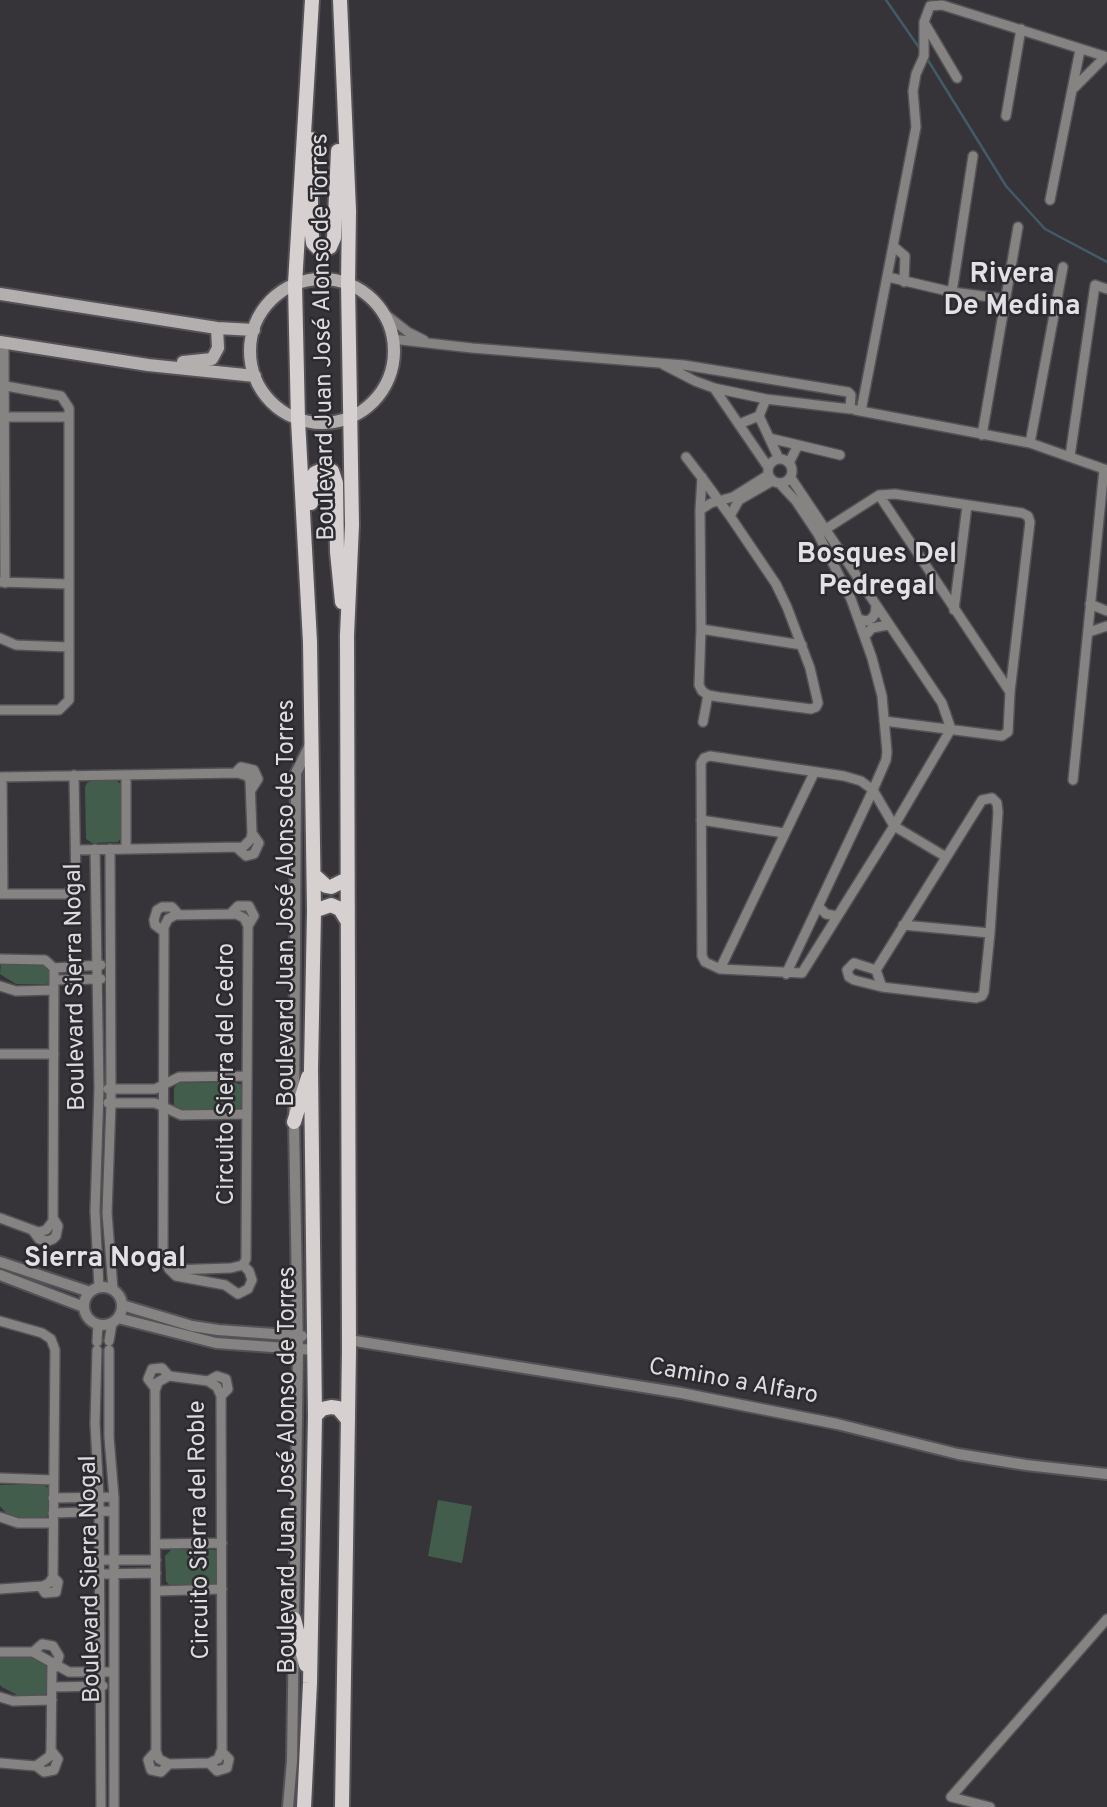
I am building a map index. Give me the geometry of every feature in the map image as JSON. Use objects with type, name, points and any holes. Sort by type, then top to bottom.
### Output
[{"type":"main road","name":"Boulevard Juan José Alonso de Torres","points":[[304,1807],[310,1683],[315,1416],[311,1069],[314,875],[312,741],[295,284],[312,0]]},
{"type":"main road","name":"Boulevard Juan José Alonso de Torres","points":[[340,0],[349,211],[352,524],[347,635],[349,1340],[342,1807]]},
{"type":"main road","points":[[307,88],[312,160],[311,228],[313,243],[322,249],[330,247],[334,238],[338,122],[344,90]]},
{"type":"main road","points":[[320,279],[348,283],[369,295],[385,314],[392,339],[389,370],[374,398],[349,417],[324,425],[298,419],[273,404],[255,376],[251,351],[254,330],[267,305],[295,284],[320,279]]},
{"type":"main road","points":[[0,293],[218,328],[254,330]]},
{"type":"main road","points":[[148,365],[212,359],[218,348],[218,328]]},
{"type":"main road","points":[[2,342],[148,365],[255,376]]},
{"type":"main road","points":[[306,578],[311,479],[315,472],[326,468],[335,475],[338,571],[347,635]]},
{"type":"main road","points":[[314,875],[331,887],[346,879]]},
{"type":"main road","points":[[314,911],[331,905],[340,909],[346,919]]},
{"type":"main road","points":[[293,1122],[311,1069]]},
{"type":"main road","points":[[315,1416],[322,1409],[331,1407],[338,1408],[348,1420]]},
{"type":"main road","points":[[294,1619],[310,1683]]},
{"type":"street","points":[[861,411],[916,127],[913,91],[916,74],[924,56],[924,22],[930,6],[942,5],[1106,57]]},
{"type":"street","points":[[924,22],[957,78]]},
{"type":"street","points":[[1006,116],[1021,29]]},
{"type":"street","points":[[1050,200],[1080,50]]},
{"type":"street","points":[[1073,89],[1106,57]]},
{"type":"street","points":[[952,292],[973,156]]},
{"type":"street","points":[[982,435],[1018,227]]},
{"type":"street","points":[[894,246],[905,256],[904,282]]},
{"type":"street","points":[[1030,443],[1063,267]]},
{"type":"street","points":[[888,277],[952,292],[1006,299]]},
{"type":"street","points":[[1070,456],[1095,285],[1107,289]]},
{"type":"street","points":[[385,314],[408,332],[432,343]]},
{"type":"street","points":[[392,339],[684,365],[848,392],[851,395],[850,409]]},
{"type":"street","points":[[2,342],[3,582],[68,584]]},
{"type":"street","points":[[662,363],[714,388],[766,399],[850,409],[1030,443],[1106,470],[1073,780]]},
{"type":"street","points":[[0,708],[59,710],[69,700],[69,408],[61,396],[2,385]]},
{"type":"street","points":[[714,388],[772,477],[822,532],[876,606],[942,703],[951,729],[894,826],[802,973],[720,969],[705,962],[702,956],[701,763],[704,758],[861,781],[873,790],[894,826],[946,857]]},
{"type":"street","points":[[739,424],[759,416],[766,399]]},
{"type":"street","points":[[759,416],[779,459],[792,467],[791,478],[822,532],[859,619],[881,696],[886,761],[786,974]]},
{"type":"street","points":[[2,417],[69,417]]},
{"type":"street","points":[[769,438],[839,455]]},
{"type":"street","points":[[789,463],[798,445]]},
{"type":"street","points":[[686,457],[702,477],[730,516],[776,584],[810,668],[818,703],[816,707],[811,709],[708,695],[699,685],[699,510],[702,477]]},
{"type":"street","points":[[772,477],[771,463],[779,459]]},
{"type":"street","points":[[730,516],[739,500],[772,477]]},
{"type":"street","points":[[699,510],[733,497],[772,477],[791,478]]},
{"type":"street","points":[[822,532],[879,495],[895,494],[1022,513],[1028,516],[1030,522],[1010,692],[1008,732],[1005,735],[884,721]]},
{"type":"street","points":[[879,495],[1010,692]]},
{"type":"street","points":[[954,610],[967,506]]},
{"type":"street","points":[[1090,604],[1107,611]]},
{"type":"street","points":[[859,619],[867,621],[872,618],[876,606]]},
{"type":"street","points":[[865,636],[872,628],[888,625]]},
{"type":"street","points":[[1088,632],[1107,626]]},
{"type":"street","points":[[701,629],[802,645]]},
{"type":"street","points":[[0,638],[16,645],[68,647]]},
{"type":"street","points":[[703,722],[708,695]]},
{"type":"street","points":[[288,1807],[292,1760],[298,1349],[293,1122],[296,773],[312,741]]},
{"type":"street","points":[[74,775],[77,882],[70,892],[1,894],[1,777],[74,775],[234,773],[247,776],[251,790],[251,834],[247,844],[237,848],[110,849]]},
{"type":"street","points":[[720,969],[814,773]]},
{"type":"street","points":[[126,775],[126,847]]},
{"type":"street","points":[[876,970],[982,800],[992,798],[997,803],[998,812],[990,933],[982,996],[976,998],[882,987],[854,980],[846,970],[858,963],[876,970],[882,987]]},
{"type":"street","points":[[701,820],[784,833]]},
{"type":"street","points":[[76,850],[95,849]]},
{"type":"street","name":"Boulevard Sierra Nogal","points":[[94,1290],[99,1103],[95,849],[110,849],[111,1103],[107,1213],[113,1289]]},
{"type":"street","points":[[96,885],[111,885]]},
{"type":"street","points":[[96,906],[111,906]]},
{"type":"street","points":[[819,907],[826,915],[837,916]]},
{"type":"street","name":"Circuito Sierra del Cedro","points":[[231,913],[244,918],[248,926],[247,1076],[247,1259],[243,1265],[252,1280],[248,1289],[238,1294],[225,1285],[176,1276],[163,1256],[164,932],[168,919],[179,915],[231,913]]},
{"type":"street","points":[[903,925],[990,933]]},
{"type":"street","points":[[0,958],[45,960],[54,968],[111,965]]},
{"type":"street","points":[[0,1218],[33,1231],[46,1230],[52,1224],[54,968]]},
{"type":"street","points":[[54,980],[111,979]]},
{"type":"street","points":[[0,986],[16,991],[54,990]]},
{"type":"street","points":[[0,1054],[54,1054]]},
{"type":"street","points":[[99,1089],[155,1089],[179,1077],[247,1076]]},
{"type":"street","points":[[99,1103],[155,1103],[181,1115],[247,1114]]},
{"type":"street","points":[[0,1262],[94,1290],[113,1289],[120,1296],[122,1305],[115,1320]]},
{"type":"street","points":[[171,1270],[231,1268],[243,1265]]},
{"type":"street","points":[[0,1275],[84,1307],[88,1318],[98,1324],[115,1320],[216,1343],[298,1349],[315,1344]]},
{"type":"street","points":[[84,1307],[94,1290]]},
{"type":"street","points":[[122,1305],[192,1326],[298,1336],[315,1344]]},
{"type":"street","name":"Boulevard Sierra Nogal","points":[[114,1807],[114,1497],[109,1437],[109,1345],[115,1320]]},
{"type":"street","points":[[0,1321],[42,1333],[53,1344],[53,1577],[47,1585],[41,1587],[0,1589]]},
{"type":"street","name":"Boulevard Sierra Nogal","points":[[98,1324],[95,1423],[99,1498],[101,1807]]},
{"type":"street","name":"Camino a Alfaro","points":[[349,1340],[681,1393],[837,1424],[958,1454],[1107,1474]]},
{"type":"street","name":"Circuito Sierra del Roble","points":[[169,1376],[208,1381],[217,1387],[221,1396],[222,1543],[222,1752],[218,1759],[209,1763],[169,1764],[159,1759],[156,1751],[156,1544],[155,1388],[162,1378],[169,1376]]},
{"type":"street","points":[[0,1478],[53,1480]]},
{"type":"street","points":[[53,1498],[114,1497]]},
{"type":"street","points":[[0,1517],[18,1523],[114,1511]]},
{"type":"street","points":[[156,1544],[222,1543]]},
{"type":"street","points":[[98,1560],[156,1560]]},
{"type":"street","points":[[99,1574],[156,1573]]},
{"type":"street","points":[[156,1591],[222,1589]]},
{"type":"street","points":[[990,1807],[951,1797],[1107,1619]]},
{"type":"street","points":[[0,1653],[33,1652],[69,1672],[113,1672]]},
{"type":"street","points":[[0,1763],[36,1766],[47,1760],[51,1751],[54,1665]]},
{"type":"street","points":[[52,1686],[114,1686]]},
{"type":"street","points":[[0,1697],[13,1701],[52,1700]]},
{"type":"green space","points":[[93,780],[115,780],[121,784],[122,836],[118,842],[92,843],[86,839],[85,787]]},
{"type":"green space","points":[[41,962],[50,969],[50,981],[47,984],[16,984],[0,974],[1,963]]},
{"type":"green space","points":[[232,1082],[243,1085],[243,1106],[238,1110],[185,1111],[177,1110],[174,1106],[174,1088],[178,1083]]},
{"type":"green space","points":[[42,1484],[50,1489],[50,1514],[45,1518],[15,1518],[0,1506],[0,1485]]},
{"type":"green space","points":[[438,1500],[472,1506],[462,1563],[428,1556]]},
{"type":"green space","points":[[172,1549],[215,1550],[218,1553],[217,1584],[170,1586],[166,1581],[165,1556]]},
{"type":"green space","points":[[0,1658],[42,1658],[48,1661],[48,1692],[43,1695],[17,1695],[2,1687]]},
{"type":"waterway","points":[[886,0],[920,49]]},
{"type":"waterway","points":[[926,57],[1006,186],[1045,229],[1107,262]]},
{"type":"district","name":"Rivera De Medina","points":[[1012,292]]},
{"type":"district","name":"Bosques Del Pedregal","points":[[877,572]]},
{"type":"district","name":"Sierra Nogal","points":[[105,1260]]}]
